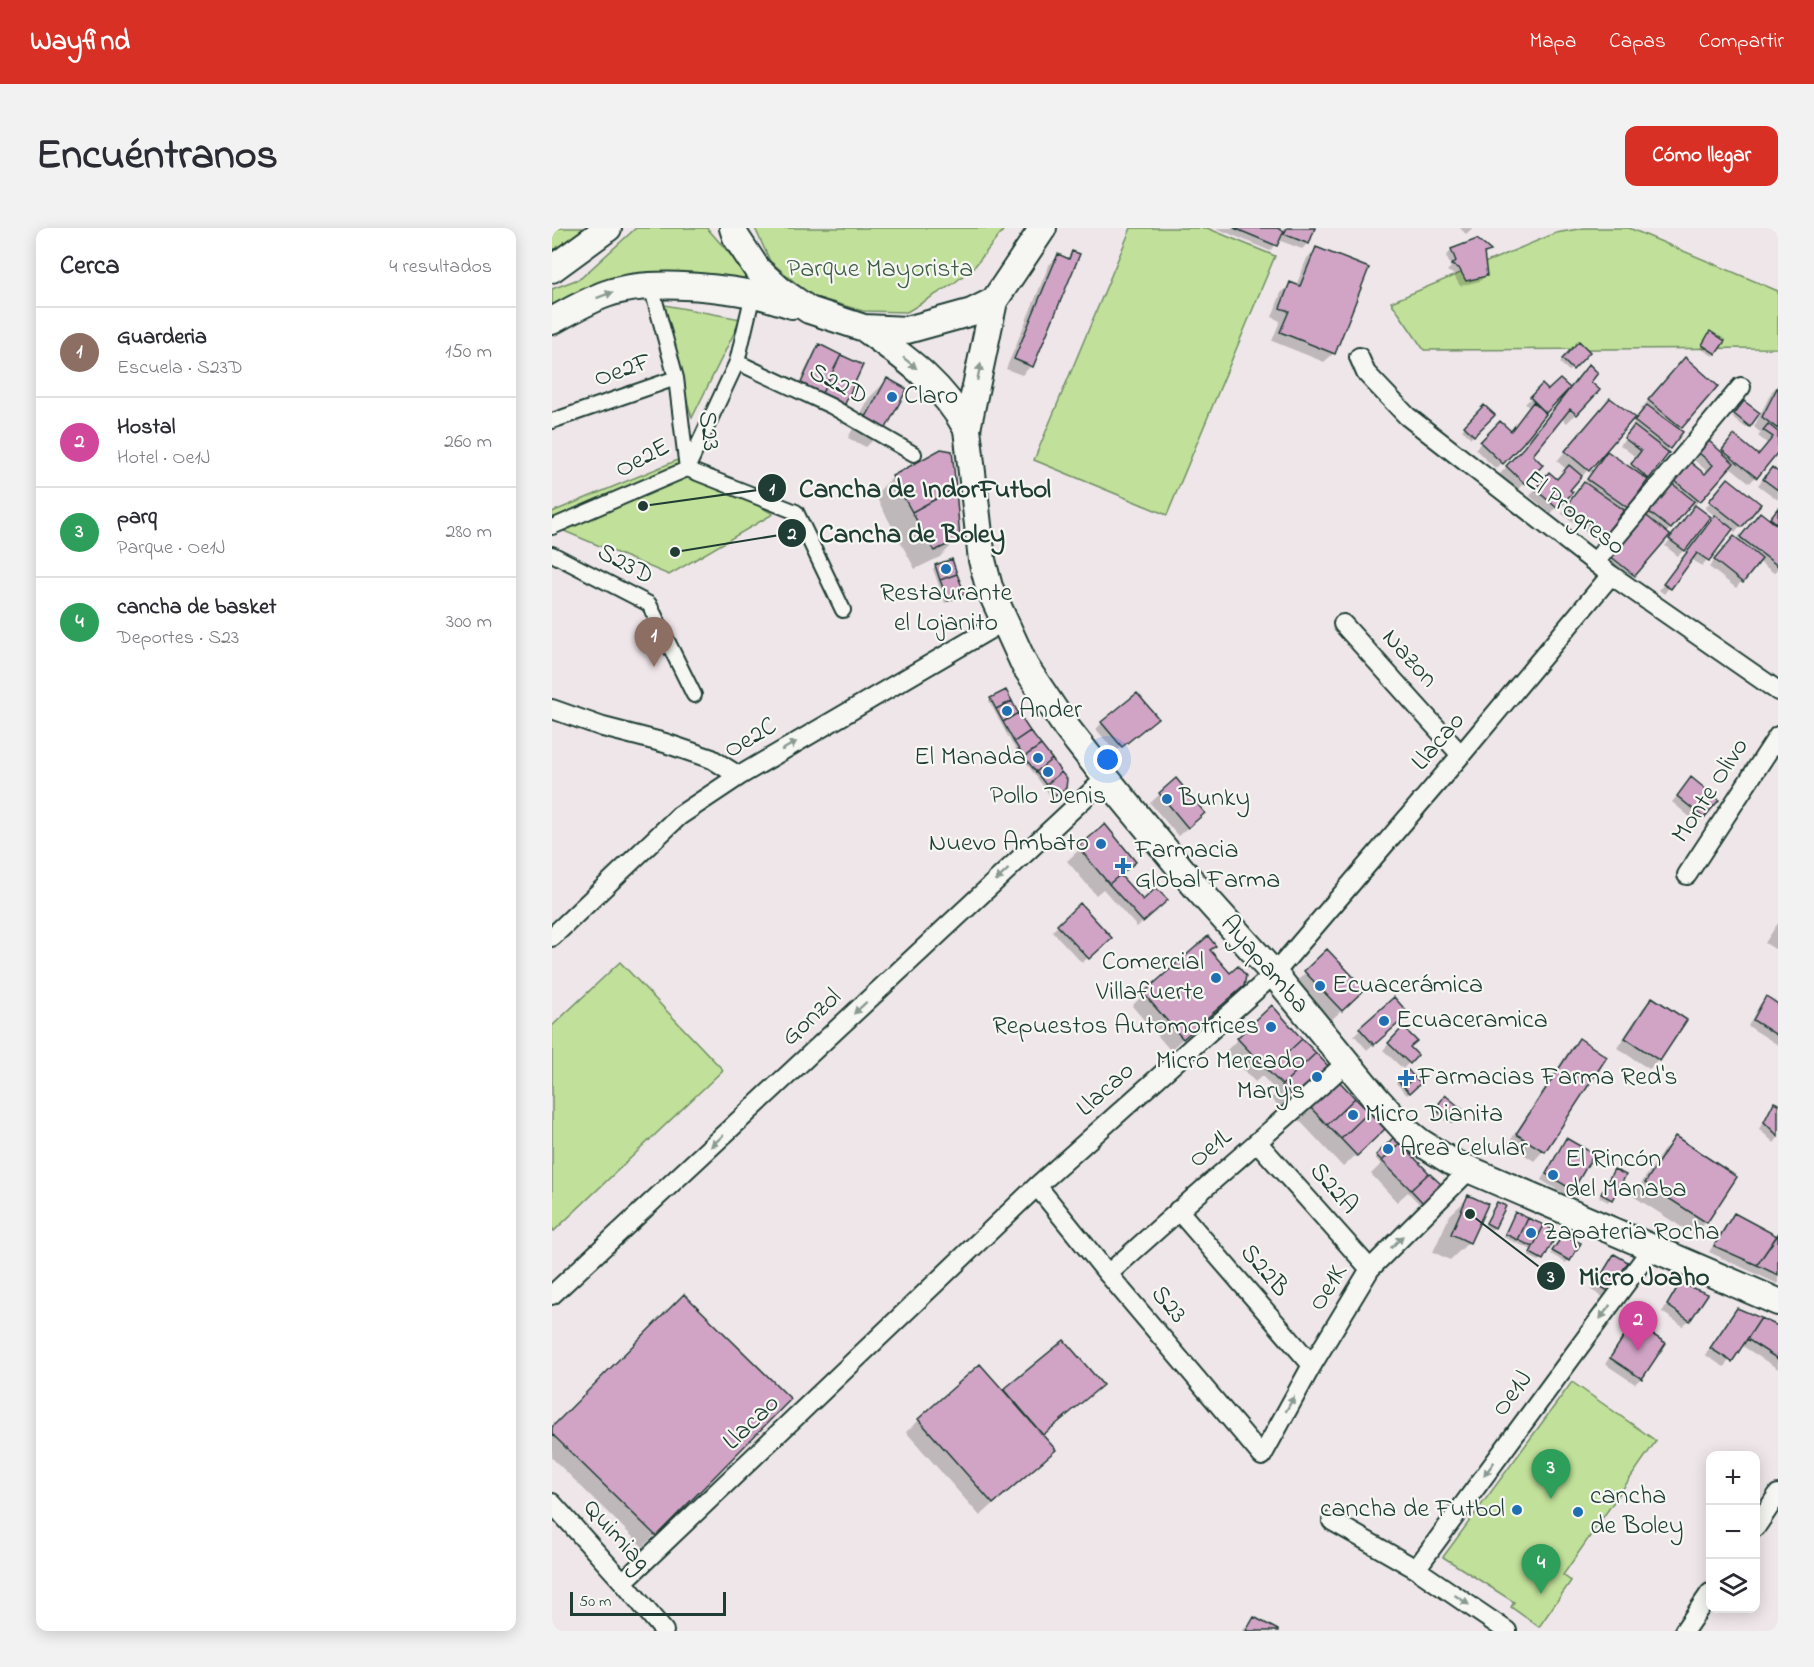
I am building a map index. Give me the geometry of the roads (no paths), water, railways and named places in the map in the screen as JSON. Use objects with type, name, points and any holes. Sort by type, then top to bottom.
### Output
[{"type":"main road","points":[[552,269],[608,228]]},
{"type":"main road","points":[[733,228],[736,237],[757,269],[780,290],[810,310]]},
{"type":"main road","points":[[552,321],[605,294],[651,286],[677,286],[753,294],[864,328],[907,330],[972,312],[994,301],[1043,228]]},
{"type":"main road","name":"Ayapamba","points":[[994,301],[967,429],[982,560],[989,587],[1025,666],[1038,689],[1066,727],[1196,887],[1274,974],[1346,1063],[1405,1130],[1442,1157],[1469,1170],[1778,1302]]},
{"type":"main road","name":"Ayapamba","points":[[864,328],[912,364],[940,389],[967,429]]},
{"type":"street","name":"S23","points":[[651,286],[676,378],[687,468],[796,512],[843,610]]},
{"type":"street","name":"Oe2E","points":[[552,527],[687,468],[737,362],[753,294]]},
{"type":"street","name":"El Progreso","points":[[1359,357],[1366,373],[1407,416],[1611,575],[1778,691]]},
{"type":"street","name":"S22D","points":[[737,362],[831,406],[914,454]]},
{"type":"street","name":"Oe2F","points":[[552,421],[676,378]]},
{"type":"street","points":[[1596,562],[1740,387]]},
{"type":"street","name":"S23D","points":[[552,554],[650,604],[694,695]]},
{"type":"street","name":"Llacao","points":[[623,1582],[1037,1186],[1274,974],[1611,575]]},
{"type":"street","name":"Oe2C","points":[[552,937],[679,816],[739,776],[1004,621]]},
{"type":"street","name":"Nazon","points":[[1343,624],[1461,755]]},
{"type":"street","points":[[552,709],[603,727],[665,743],[712,759],[739,776]]},
{"type":"street","name":"Monte Olivo","points":[[1687,874],[1778,736]]},
{"type":"street","name":"Gonzol","points":[[552,1295],[1106,778]]},
{"type":"street","name":"Oe1L","points":[[1108,1274],[1346,1063]]},
{"type":"street","name":"S22A","points":[[1258,1143],[1370,1269]]},
{"type":"street","name":"Oe1K","points":[[1262,1456],[1312,1365],[1370,1269],[1469,1170]]},
{"type":"street","name":"S23","points":[[1037,1186],[1262,1456]]},
{"type":"street","name":"S22B","points":[[1178,1210],[1312,1365]]},
{"type":"street","name":"Oe1J","points":[[1416,1569],[1652,1248]]},
{"type":"street","points":[[1760,1520],[1778,1494]]},
{"type":"street","name":"Quimiag","points":[[552,1503],[664,1631]]},
{"type":"street","points":[[1332,1521],[1416,1569],[1507,1631]]},
{"type":"street","points":[[1684,1631],[1706,1599]]},
{"type":"place","name":"Claro","points":[[892,397]]},
{"type":"place","name":"Cancha de IndorFutbol","points":[[643,506]]},
{"type":"place","name":"Cancha de Boley","points":[[675,552]]},
{"type":"place","name":"Restaurante el Lojanito","points":[[946,569]]},
{"type":"place","name":"Guarderia","points":[[654,667]]},
{"type":"place","name":"Ander","points":[[1007,711]]},
{"type":"place","name":"El Manada","points":[[1038,758]]},
{"type":"place","name":"Pollo Denis","points":[[1048,772]]},
{"type":"place","name":"Bunky","points":[[1167,799]]},
{"type":"place","name":"Nuevo Ambato","points":[[1101,844]]},
{"type":"place","name":"Farmacia Global Farma","points":[[1123,866]]},
{"type":"place","name":"Comercial Villafuerte","points":[[1216,978]]},
{"type":"place","name":"Ecuacerámica","points":[[1320,986]]},
{"type":"place","name":"Ecuaceramica","points":[[1384,1021]]},
{"type":"place","name":"Repuestos Automotrices","points":[[1271,1027]]},
{"type":"place","name":"Micro Mercado Mary's","points":[[1317,1077]]},
{"type":"place","name":"Farmacias Farma Red's","points":[[1406,1078]]},
{"type":"place","name":"Micro Dianita","points":[[1353,1115]]},
{"type":"place","name":"Area Celular","points":[[1388,1149]]},
{"type":"place","name":"El Rincón del Manaba","points":[[1553,1175]]},
{"type":"place","name":"Micro Joaho","points":[[1470,1214]]},
{"type":"place","name":"Zapateria Rocha","points":[[1531,1233]]},
{"type":"place","name":"Hostal","points":[[1638,1351]]},
{"type":"place","name":"parq","points":[[1551,1499]]},
{"type":"place","name":"cancha de Futbol","points":[[1517,1510]]},
{"type":"place","name":"cancha de Boley","points":[[1578,1512]]},
{"type":"place","name":"cancha de basket","points":[[1541,1594]]},
{"type":"park label","name":"Parque Mayorista","points":[[880,270]]}]
